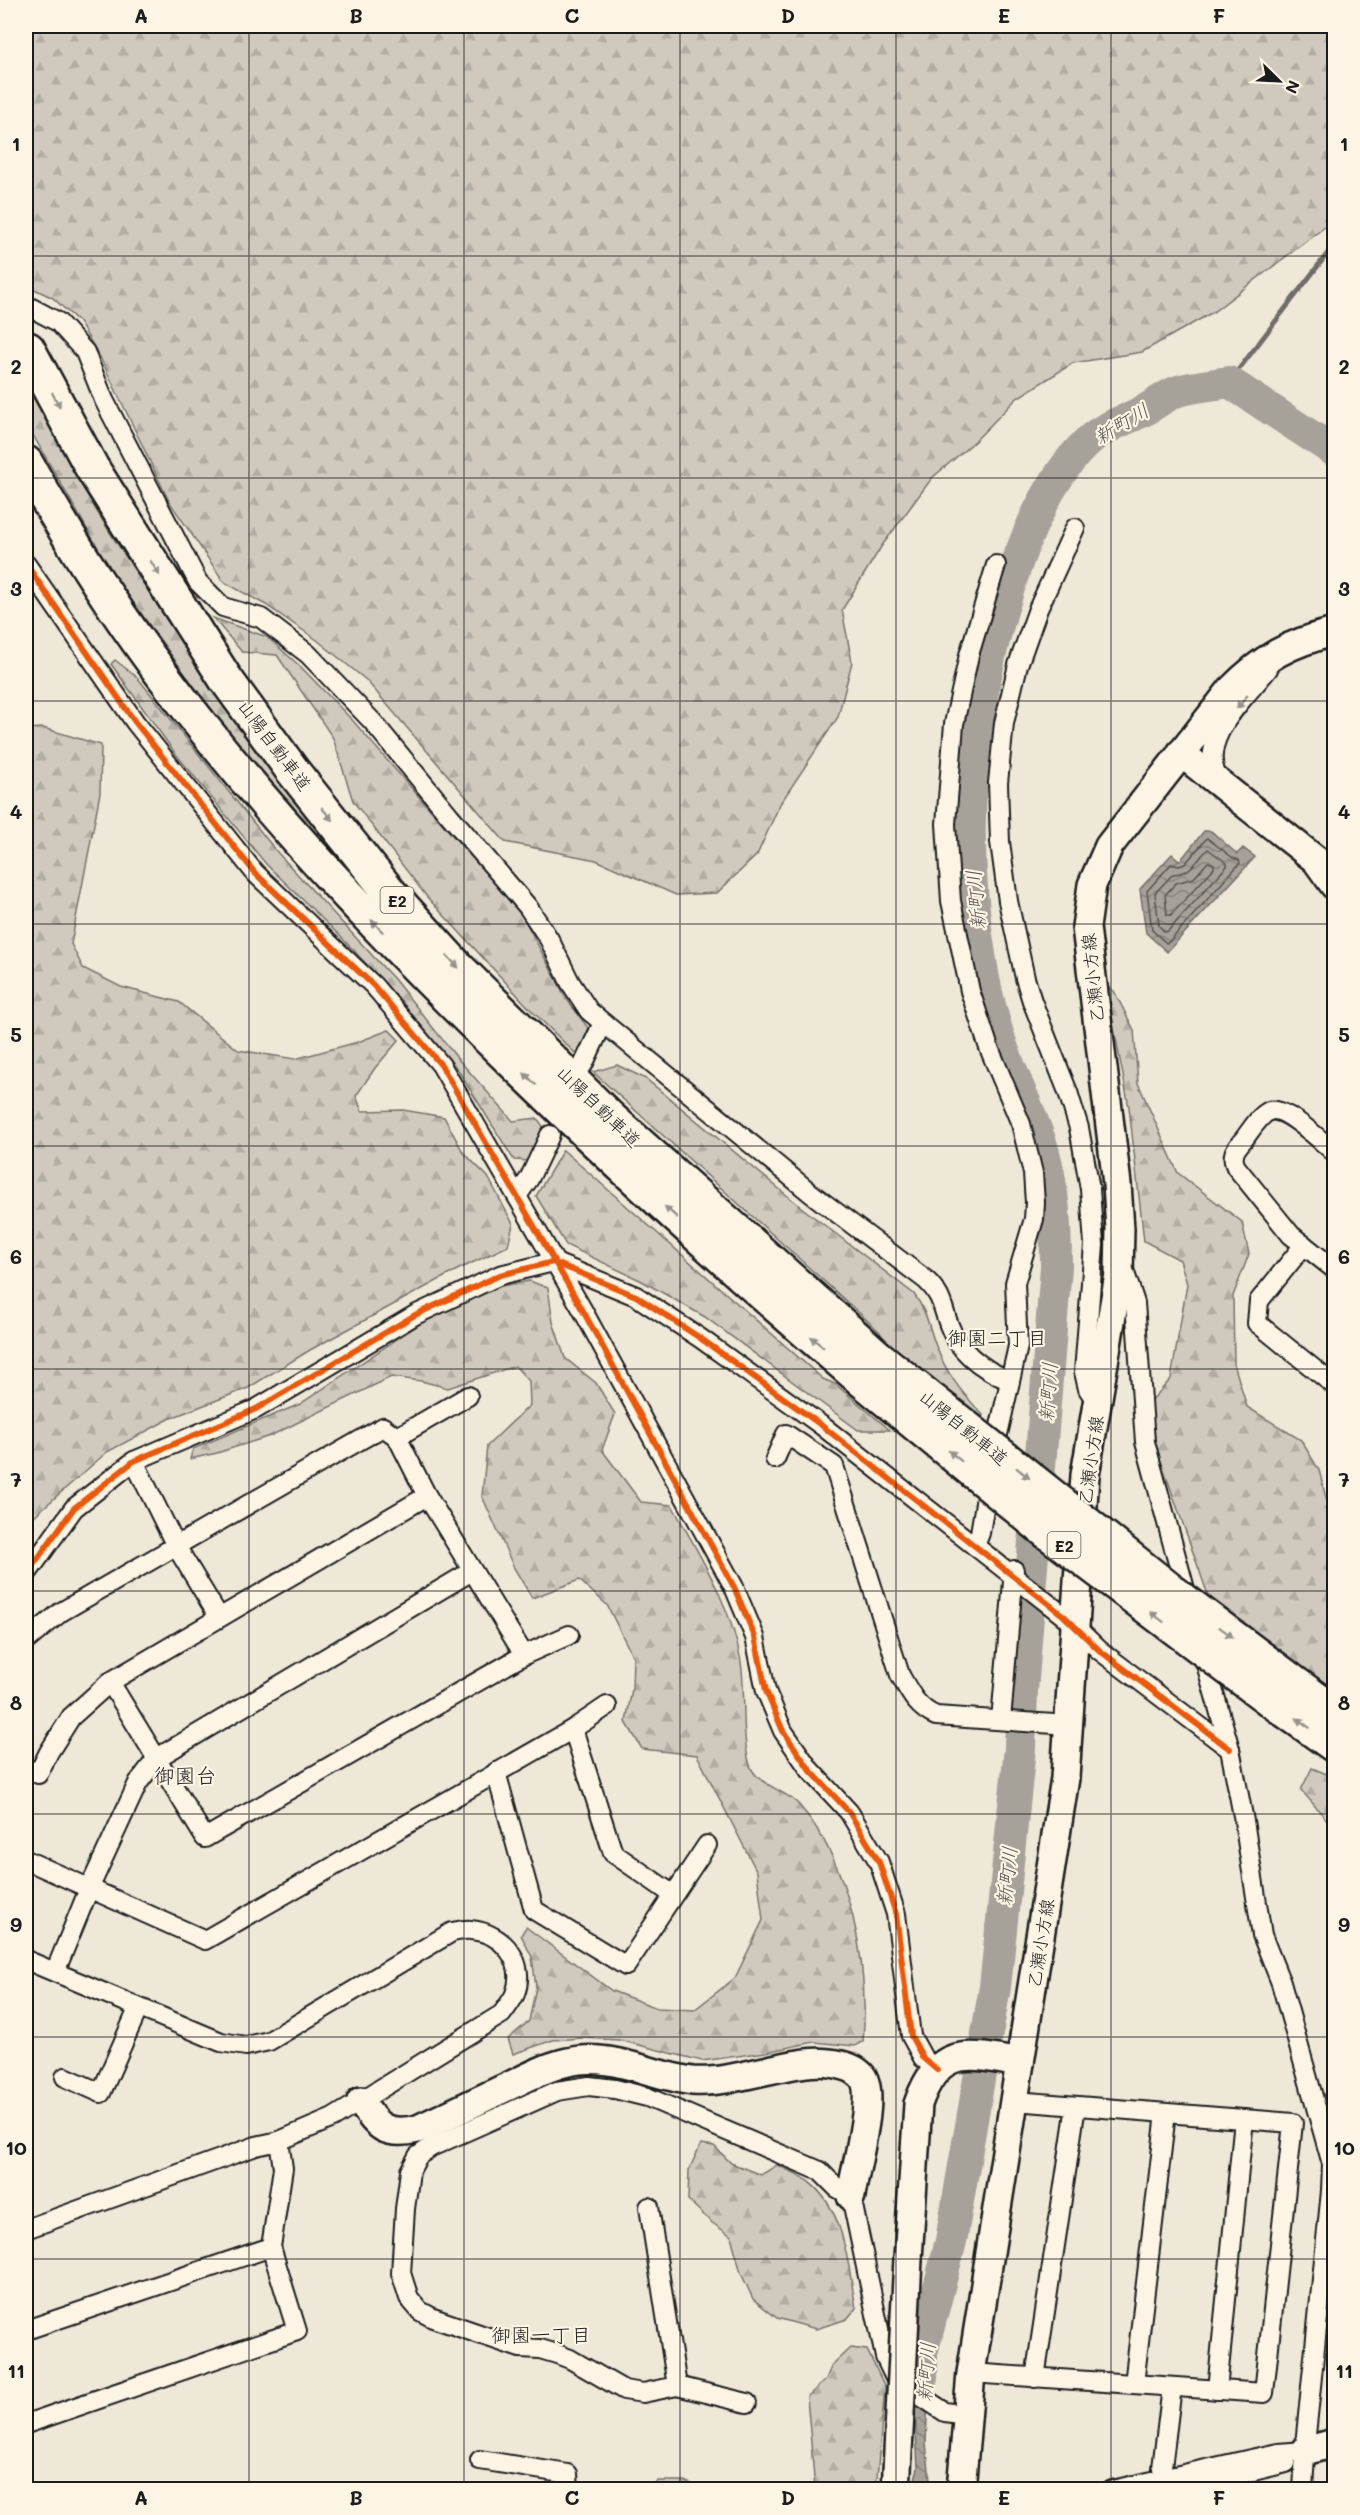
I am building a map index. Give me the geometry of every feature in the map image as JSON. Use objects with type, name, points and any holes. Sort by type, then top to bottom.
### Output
[{"type":"highway","name":"山陽自動車道","points":[[28,349],[92,468],[225,678],[292,770],[390,893],[459,969],[870,1369],[1046,1531],[1154,1614],[1335,1745]]},
{"type":"highway","name":"山陽自動車道","points":[[26,463],[73,545],[157,668],[253,788],[368,917],[437,989],[627,1172],[776,1306],[870,1369],[1335,1712]]},
{"type":"main road","name":"乙瀬小方線","points":[[961,2490],[960,2414],[971,2373],[1015,2101],[1015,2062],[1062,1803],[1070,1622],[1085,1475],[1113,1318],[1119,1257],[1117,1184],[1087,949],[1088,906],[1099,865],[1109,846],[1181,753],[1249,672],[1269,656],[1292,645],[1325,634]]},
{"type":"main road","points":[[1181,753],[1316,860],[1335,885]]},
{"type":"main road","points":[[896,2490],[918,2104],[925,2085],[944,2061],[963,2055],[1015,2062]]},
{"type":"main road","points":[[362,2101],[377,2124],[390,2131],[404,2132],[418,2129],[538,2072],[569,2062],[598,2060],[631,2065],[671,2077],[695,2081],[719,2079],[809,2062],[832,2063],[861,2075],[868,2086],[868,2102],[851,2196]]},
{"type":"main road","points":[[1305,2451],[1335,2443]]},
{"type":"street","points":[[26,305],[58,322],[85,352],[104,400],[198,582],[223,607],[261,618],[308,654],[373,722],[528,907],[549,939],[570,982],[589,1011],[812,1194],[926,1280],[938,1291],[950,1329],[965,1352],[982,1367],[1010,1381]]},
{"type":"street","points":[[1075,528],[1038,609],[1018,665],[1003,735],[998,783],[1000,842],[1008,901],[1028,990],[1068,1092],[1086,1164],[1094,1245],[1084,1372],[1088,1389],[1098,1404]]},
{"type":"street","points":[[26,564],[135,722],[255,873],[374,986],[441,1065],[633,1401],[734,1587],[755,1637],[766,1691],[783,1731],[810,1770],[849,1812],[879,1862],[896,1914],[911,2036],[922,2058],[937,2070]]},
{"type":"street","points":[[975,1546],[980,1533],[992,1461],[1018,1346],[1015,1282],[1034,1219],[1033,1173],[1021,1124],[989,1048],[970,991],[951,901],[946,824],[954,724],[969,655],[996,565]]},
{"type":"street","points":[[1229,791],[1219,780],[1213,768],[1212,754],[1221,728],[1284,652],[1299,642],[1325,634]]},
{"type":"street","points":[[583,1065],[603,1023]]},
{"type":"street","points":[[1335,1152],[1288,1115],[1277,1110],[1267,1112],[1234,1152],[1236,1167],[1291,1234],[1335,1269]]},
{"type":"street","points":[[517,1196],[529,1179],[550,1135]]},
{"type":"street","points":[[1304,1245],[1259,1301],[1257,1323],[1335,1385]]},
{"type":"street","points":[[1119,1257],[1135,1303],[1145,1442],[1230,1749],[1262,1935],[1287,2004],[1332,2164],[1303,2490]]},
{"type":"street","points":[[26,1575],[74,1508],[134,1461],[256,1409],[415,1315],[500,1275],[553,1262],[636,1296],[700,1338],[821,1425],[975,1546],[1015,1574],[1099,1650],[1230,1749]]},
{"type":"street","points":[[397,1437],[468,1396]]},
{"type":"street","points":[[26,1641],[61,1612],[383,1427],[397,1437],[427,1496],[524,1654]]},
{"type":"street","points":[[775,1459],[786,1434],[834,1466],[900,1675],[914,1701],[925,1712],[936,1716],[1064,1724]]},
{"type":"street","points":[[134,1461],[176,1546],[219,1617]]},
{"type":"street","points":[[26,1768],[38,1774],[71,1717],[110,1683],[427,1496]]},
{"type":"street","points":[[55,1972],[89,1889],[138,1783],[157,1758],[472,1571]]},
{"type":"street","points":[[1004,1721],[1015,1574]]},
{"type":"street","points":[[110,1683],[205,1838],[524,1654],[569,1635]]},
{"type":"street","points":[[26,1860],[205,1940],[573,1729],[607,1706]]},
{"type":"street","points":[[573,1729],[613,1853],[672,1894]]},
{"type":"street","points":[[496,1772],[534,1910],[626,1966],[706,1845]]},
{"type":"street","points":[[26,1960],[221,2042],[246,2046],[269,2041],[452,1932],[470,1930],[492,1935],[509,1948],[519,1968],[515,1994],[502,2014],[333,2118],[279,2141],[256,2146],[26,2229]]},
{"type":"street","points":[[65,2077],[102,2093],[138,2009]]},
{"type":"street","points":[[747,2403],[677,2386],[643,2392],[624,2390],[570,2359],[540,2349],[520,2348],[432,2318],[420,2310],[409,2298],[401,2273],[410,2171],[418,2156],[431,2147],[557,2091],[589,2086],[615,2089],[647,2097],[820,2171],[837,2188],[851,2196],[885,2357],[896,2380],[945,2412],[960,2414]]},
{"type":"street","points":[[971,2373],[1264,2393],[1293,2123],[1015,2101]]},
{"type":"street","points":[[1035,2378],[1076,2106]]},
{"type":"street","points":[[1134,2384],[1166,2113]]},
{"type":"street","points":[[1217,2390],[1244,2119]]},
{"type":"street","points":[[26,2424],[297,2331],[271,2247],[283,2168],[279,2141]]},
{"type":"street","points":[[649,2207],[677,2386]]},
{"type":"street","points":[[26,2330],[271,2247]]},
{"type":"street","points":[[1171,2484],[1162,2468],[1172,2387]]},
{"type":"street","points":[[1112,2490],[1171,2484],[1281,2465],[1305,2451]]},
{"type":"street","points":[[480,2460],[568,2474],[569,2490]]},
{"type":"green space","points":[[26,26],[1334,26],[1334,220],[1213,312],[1142,352],[1073,363],[1017,398],[974,442],[932,478],[881,547],[842,610],[852,662],[838,717],[780,804],[757,855],[717,893],[676,895],[596,860],[505,842],[366,680],[317,640],[266,605],[224,582],[169,501],[99,355],[79,322],[53,298],[26,285]]},
{"type":"green space","points":[[26,381],[96,510],[190,652],[262,750],[412,942],[283,799],[222,725],[116,579],[26,423]]},
{"type":"green space","points":[[213,618],[267,637],[301,667],[353,721],[522,915],[566,998],[588,1028],[587,1037],[575,1053],[532,1011],[427,897],[353,801],[333,738],[277,655],[242,652]]},
{"type":"green space","points":[[115,660],[137,677],[277,852],[394,979],[458,1059],[513,1121],[537,1118],[545,1129],[529,1161],[514,1160],[458,1070],[402,1002],[341,937],[266,864],[175,753],[111,664]]},
{"type":"green space","points":[[43,728],[101,745],[100,793],[71,944],[83,968],[121,987],[179,1002],[238,1050],[295,1059],[358,1042],[389,1030],[399,1040],[375,1068],[356,1096],[362,1111],[403,1110],[444,1117],[463,1152],[488,1177],[513,1224],[508,1246],[457,1270],[310,1350],[248,1388],[171,1418],[107,1452],[26,1523],[26,729]]},
{"type":"green space","points":[[1106,986],[1114,991],[1134,1030],[1138,1083],[1178,1173],[1242,1222],[1249,1254],[1233,1296],[1234,1364],[1247,1407],[1301,1440],[1319,1470],[1334,1530],[1334,1697],[1214,1612],[1156,1447],[1151,1401],[1171,1379],[1187,1284],[1180,1260],[1144,1241],[1129,1107]]},
{"type":"green space","points":[[617,1065],[646,1079],[801,1207],[914,1294],[925,1314],[945,1366],[962,1391],[983,1415],[981,1421],[886,1344],[880,1332],[593,1072]]},
{"type":"green space","points":[[563,1150],[823,1379],[835,1384],[890,1430],[858,1430],[705,1317],[642,1281],[566,1245],[536,1196]]},
{"type":"green space","points":[[530,1281],[548,1288],[553,1322],[565,1358],[596,1383],[615,1414],[602,1450],[641,1502],[672,1505],[722,1601],[737,1641],[741,1662],[745,1738],[752,1770],[763,1781],[799,1805],[817,1829],[832,1856],[853,1916],[863,1980],[863,2041],[855,2046],[814,2042],[766,2052],[702,2061],[619,2040],[582,2038],[553,2040],[513,2054],[508,2039],[529,2021],[536,1987],[532,1957],[521,1935],[526,1927],[612,1991],[657,2008],[694,2010],[735,1978],[763,1920],[757,1872],[697,1755],[642,1749],[626,1722],[632,1689],[633,1657],[607,1605],[579,1580],[532,1598],[514,1568],[482,1496],[487,1446],[530,1405],[529,1381],[515,1366],[448,1388],[391,1377],[270,1436],[190,1459],[193,1449],[300,1404],[424,1321],[495,1287]]},
{"type":"green space","points":[[1312,1768],[1334,1777],[1334,1828],[1301,1790]]},
{"type":"green space","points":[[701,2144],[714,2146],[731,2163],[761,2175],[777,2165],[802,2177],[817,2189],[828,2203],[836,2219],[847,2254],[856,2308],[847,2319],[816,2329],[777,2318],[753,2299],[741,2273],[731,2236],[711,2222],[688,2200],[689,2170]]},
{"type":"green space","points":[[850,2348],[867,2350],[885,2387],[876,2489],[815,2489],[807,2397],[826,2379],[832,2365]]},
{"type":"green space","points":[[658,2481],[684,2481],[703,2489],[649,2489]]},
{"type":"water","points":[[1204,831],[1211,831],[1237,854],[1243,848],[1255,857],[1167,952],[1146,933],[1140,889],[1172,854],[1180,861]]},
{"type":"water","points":[[928,2333],[923,2367],[928,2391],[926,2443],[931,2489],[912,2490],[918,2468],[915,2412],[919,2355]]},
{"type":"waterway","name":"新町川","points":[[1229,382],[1334,245]]},
{"type":"waterway","name":"新町川","points":[[922,2378],[922,2353],[951,2241],[995,1987],[1020,1748],[1022,1691],[1056,1267],[1054,1206],[1046,1161],[1038,1133],[995,1025],[981,961],[974,912],[970,863],[972,767],[987,672],[1012,578],[1034,521],[1054,483],[1066,466],[1079,450],[1099,432],[1178,391],[1229,382],[1334,451]]},
{"type":"cycle path","points":[[26,564],[135,722],[255,873],[374,986],[441,1065],[582,1309],[734,1587],[755,1637],[766,1691],[783,1731],[810,1770],[849,1812],[879,1862],[896,1914],[911,2036],[923,2058],[937,2070]]},
{"type":"cycle path","points":[[26,1575],[74,1508],[134,1461],[256,1409],[415,1315],[500,1275],[553,1262],[636,1296],[700,1338],[821,1425],[1064,1616],[1099,1650],[1230,1749]]},
{"type":"district","name":"御園二丁目","points":[[997,1337]]},
{"type":"district","name":"御園台","points":[[185,1774]]},
{"type":"district","name":"御園一丁目","points":[[541,2334]]}]
